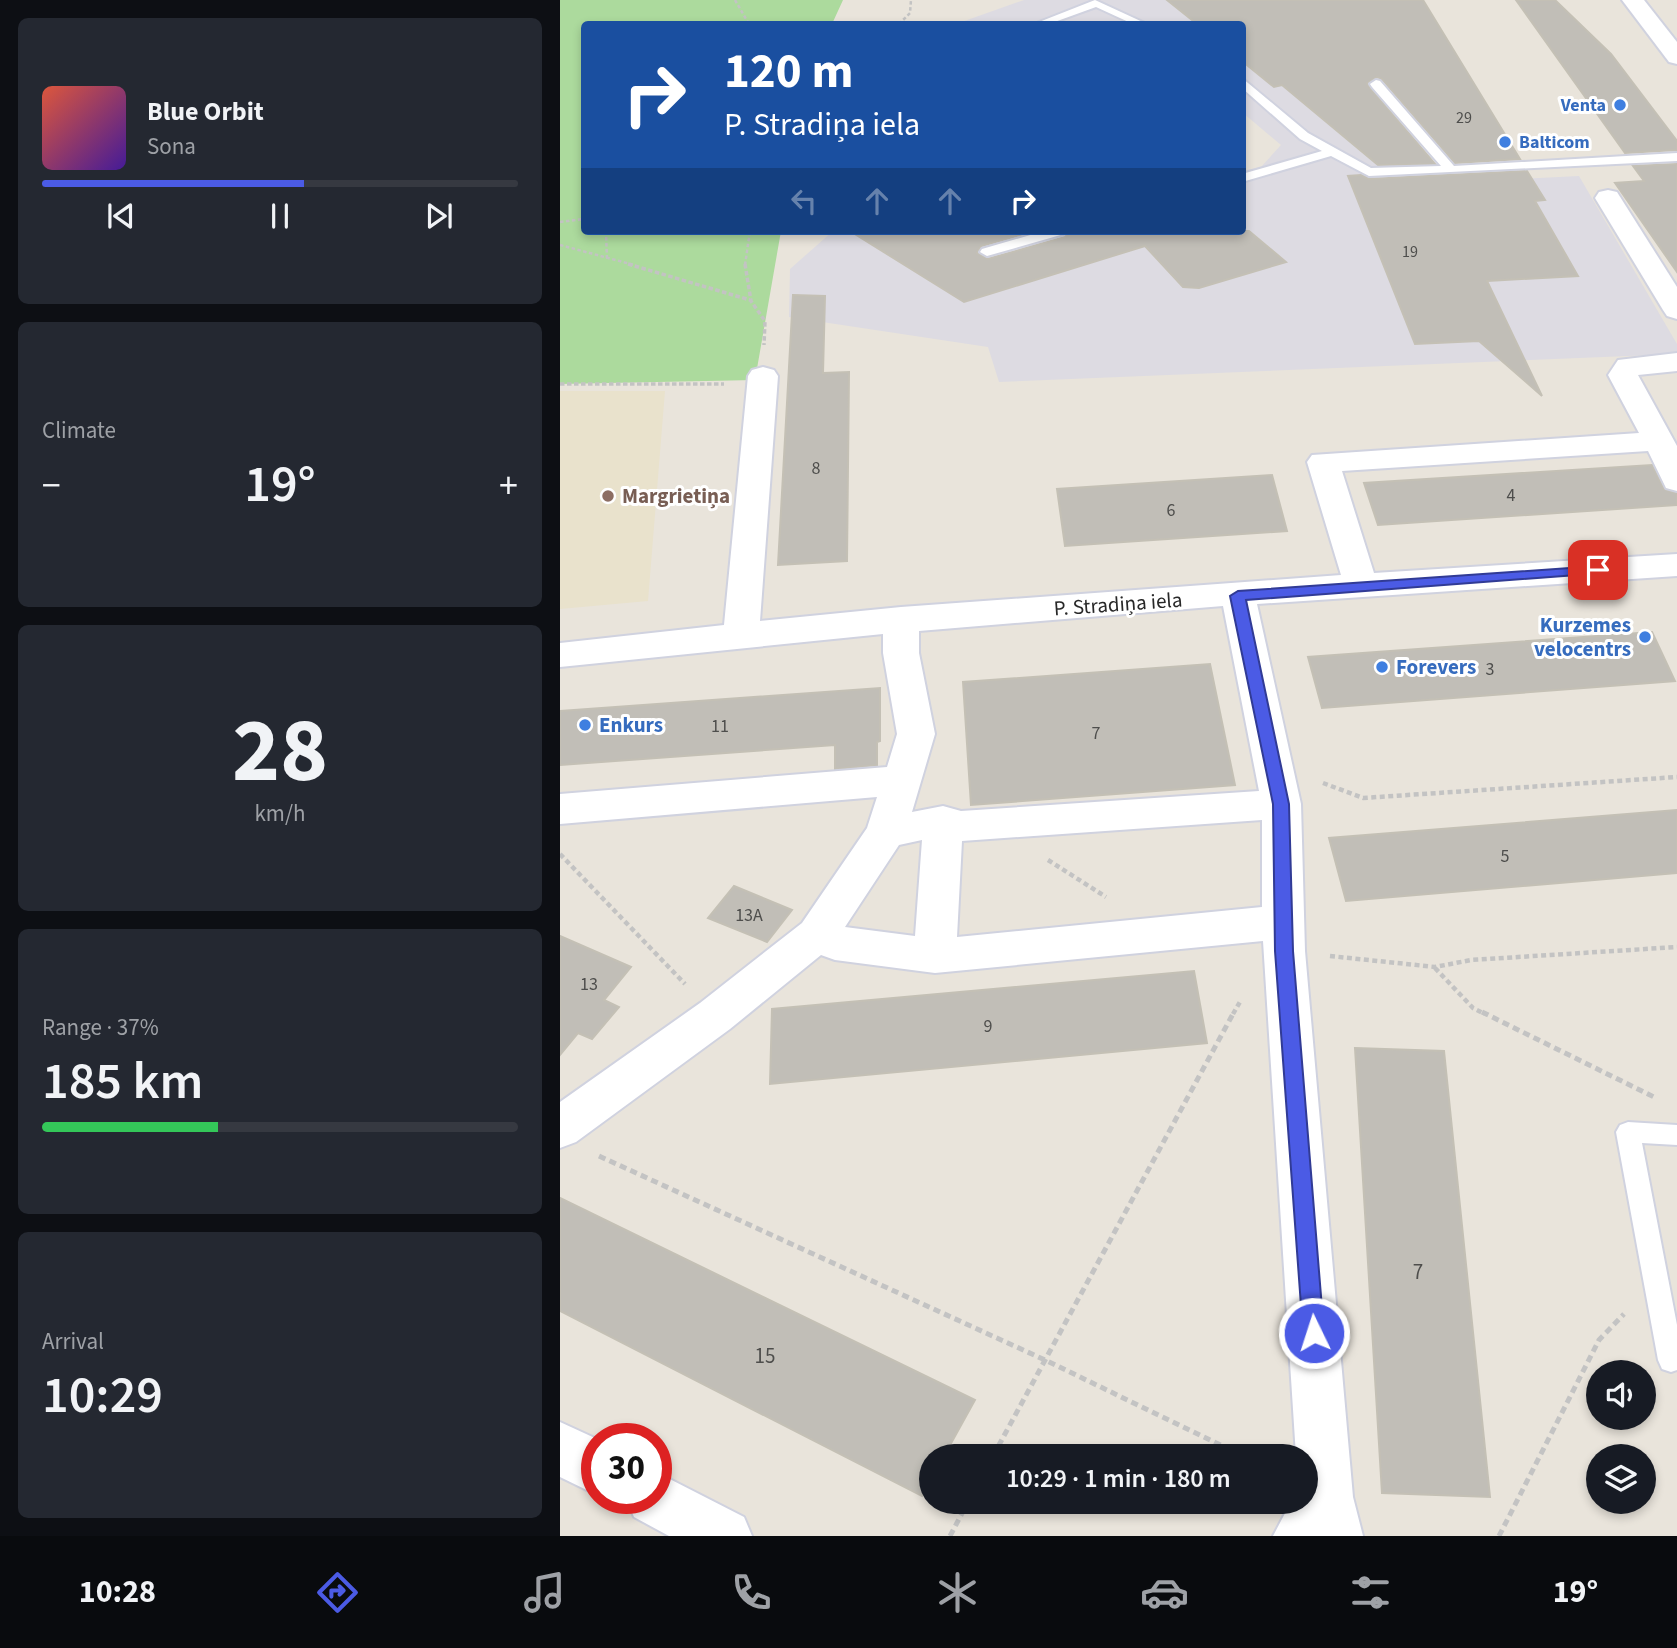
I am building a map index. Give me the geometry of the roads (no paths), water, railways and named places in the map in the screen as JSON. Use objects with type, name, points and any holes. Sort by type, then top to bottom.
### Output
[{"type":"street","points":[[1633,0],[1677,57]]},
{"type":"street","points":[[1608,198],[1677,310]]},
{"type":"street","points":[[1677,362],[1629,366],[1623,375],[1659,441],[1677,481]]},
{"type":"street","points":[[741,633],[763,376]]},
{"type":"street","points":[[1361,586],[1322,462],[1659,441]]},
{"type":"street","name":"P. Stradiņa iela","points":[[560,655],[741,633],[901,619],[1677,565]]},
{"type":"street","points":[[1238,596],[1277,784],[1284,937],[1321,1523]]},
{"type":"street","points":[[560,1128],[715,1016],[817,934],[886,832],[916,734],[901,653],[901,619]]},
{"type":"street","points":[[560,808],[904,780]]},
{"type":"street","points":[[886,832],[943,821],[961,826],[991,824],[1277,784]]},
{"type":"street","points":[[935,956],[943,821]]},
{"type":"street","points":[[817,934],[835,943],[935,956],[1163,934],[1284,937]]},
{"type":"street","points":[[560,1449],[581,1460]]},
{"type":"street","points":[[672,1508],[725,1536]]},
{"type":"lane","points":[[1048,21],[1096,3],[1135,21]]},
{"type":"lane","points":[[1376,84],[1451,170]]},
{"type":"lane","points":[[1246,85],[1304,136],[1369,172],[1677,157]]},
{"type":"lane","points":[[1246,177],[1332,152]]},
{"type":"lane","points":[[987,252],[1045,235]]},
{"type":"lane","points":[[1671,1360],[1628,1132],[1677,1135]]},
{"type":"place","name":"Venta","points":[[1620,105]]},
{"type":"place","name":"Balticom","points":[[1505,142]]},
{"type":"place","name":"Margrietiņa","points":[[608,496]]},
{"type":"place","name":"Kurzemes velocentrs","points":[[1645,637]]},
{"type":"place","name":"Forevers","points":[[1382,667]]},
{"type":"place","name":"Enkurs","points":[[585,725]]}]
